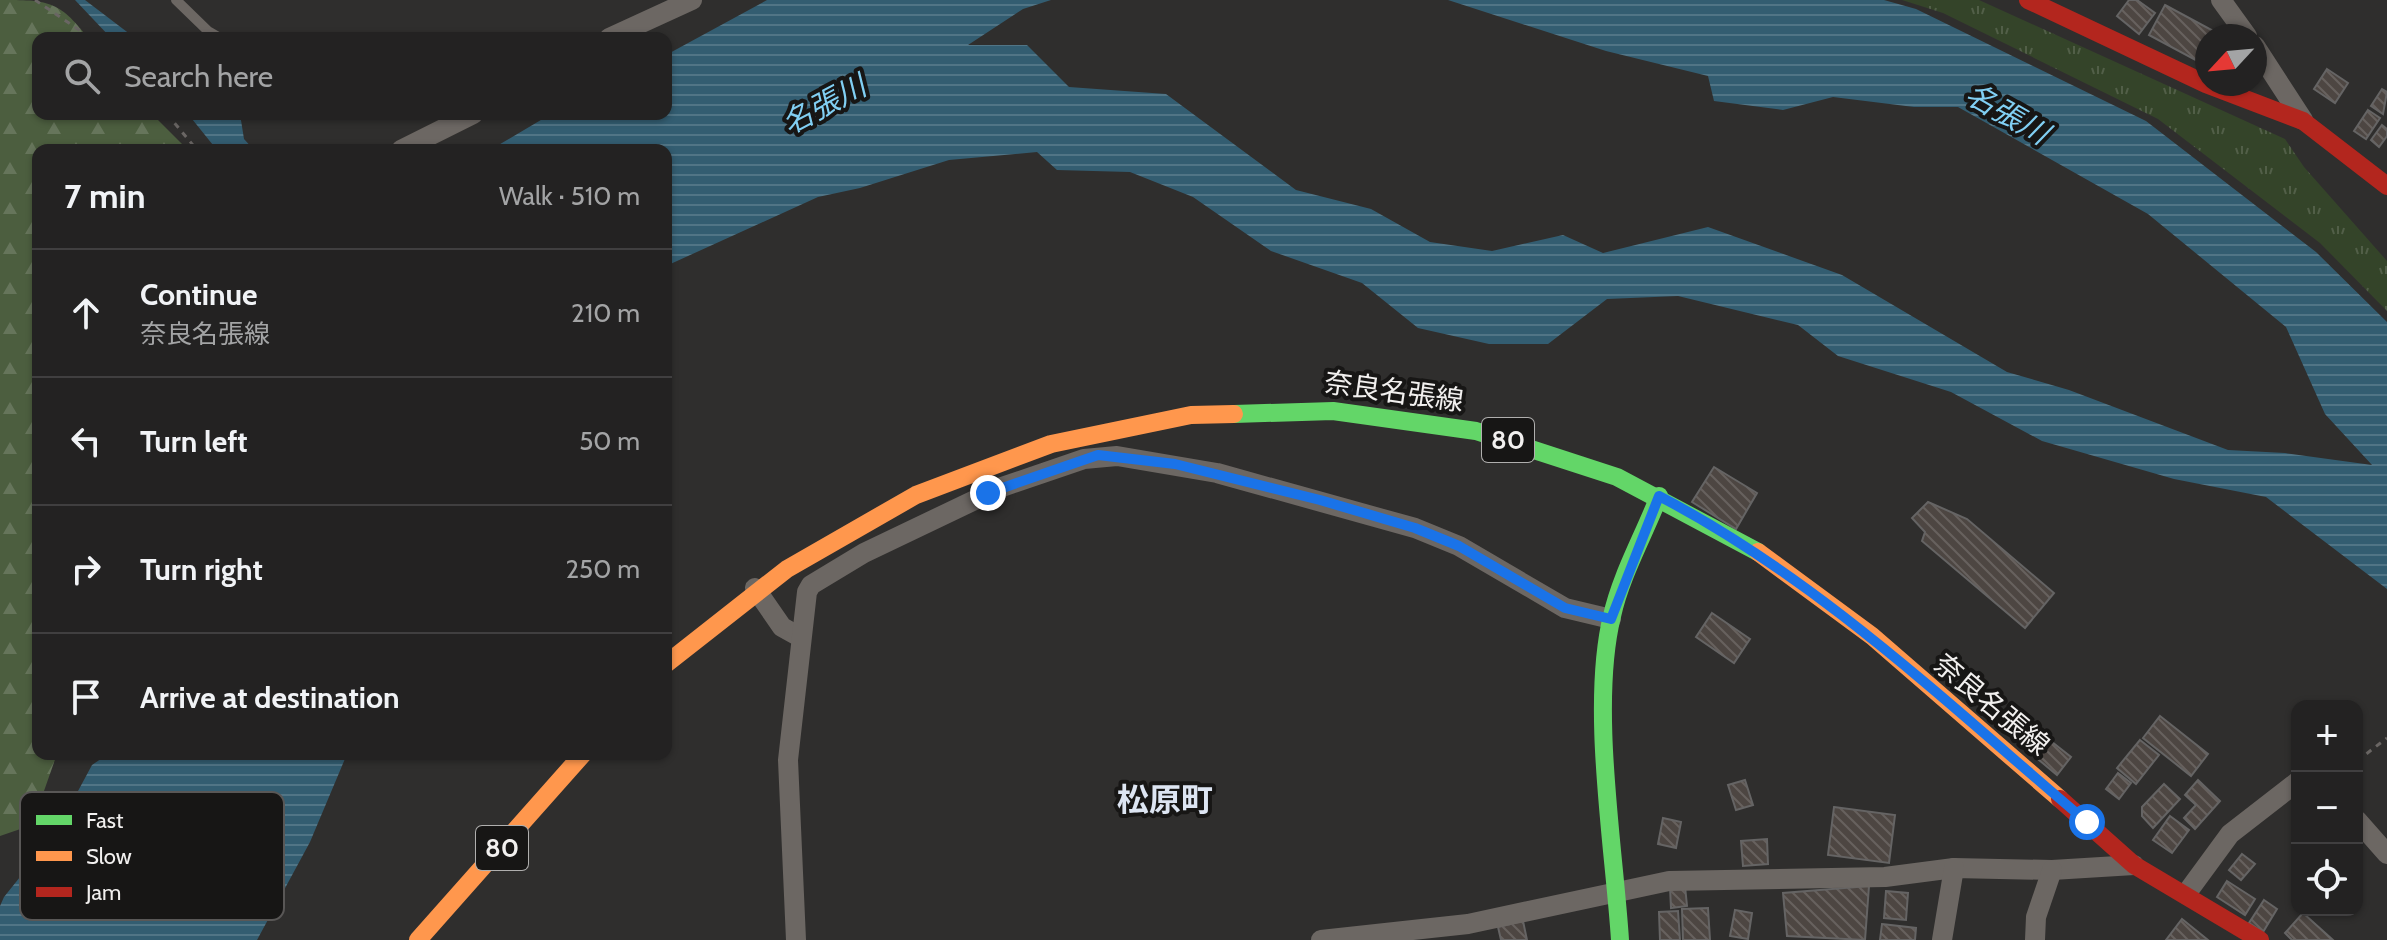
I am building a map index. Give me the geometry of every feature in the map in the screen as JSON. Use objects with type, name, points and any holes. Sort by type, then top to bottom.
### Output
[{"type":"main road","points":[[2028,0],[2206,84],[2303,121],[2387,186]]},
{"type":"main road","name":"奈良名張線","points":[[672,659],[755,588],[861,523],[1006,457],[1104,429],[1227,411],[1300,407],[1403,416],[1534,447],[1659,496],[1756,550],[1821,596],[2134,865],[2260,940]]},
{"type":"main road","points":[[1620,940],[1606,706],[1611,619],[1659,496]]},
{"type":"main road","name":"80","points":[[418,940],[578,760]]},
{"type":"street","points":[[622,32],[692,0]]},
{"type":"street","points":[[2221,0],[2238,24]]},
{"type":"street","points":[[2267,65],[2303,121]]},
{"type":"street","points":[[413,144],[461,120]]},
{"type":"street","points":[[796,940],[788,760],[803,601],[811,585],[864,553],[1002,487],[1098,455],[1217,473],[1415,528],[1459,546],[1565,608],[1611,619]]},
{"type":"street","points":[[755,588],[782,627],[800,637]]},
{"type":"street","points":[[2186,894],[2230,834],[2291,787]]},
{"type":"street","points":[[2363,827],[2387,854]]},
{"type":"street","points":[[1321,940],[1468,924],[1669,881],[1885,877],[1954,868],[2052,870],[2134,865]]},
{"type":"street","points":[[1942,940],[1954,868]]},
{"type":"street","points":[[2035,940],[2036,917],[2052,870]]},
{"type":"lane","points":[[176,0],[210,32]]},
{"type":"path","points":[[35,0],[82,32]]},
{"type":"path","points":[[172,120],[192,144]]},
{"type":"path","points":[[2363,756],[2387,738]]},
{"type":"green space","points":[[0,0],[51,5],[69,16],[83,32],[32,32],[32,120],[158,120],[182,144],[32,144],[32,760],[55,760],[44,792],[20,792],[20,829],[0,836]]},
{"type":"green space","points":[[1902,0],[1979,0],[2285,139],[2304,167],[2387,261],[2387,311],[2320,243],[2158,119],[1943,13]]},
{"type":"water","points":[[75,0],[85,0],[127,32],[105,32]]},
{"type":"water","name":"名張川","points":[[767,0],[1051,0],[1023,9],[968,45],[1027,45],[1069,87],[1166,94],[1296,190],[1371,209],[1430,242],[1492,251],[1563,235],[1603,253],[1708,227],[1842,275],[2007,372],[2069,390],[2228,450],[2285,453],[2372,465],[2325,414],[2286,327],[2148,214],[1958,107],[1914,107],[1833,97],[1783,110],[1714,101],[1708,76],[1606,51],[1448,0],[1884,0],[1916,9],[2146,121],[2316,252],[2387,322],[2387,589],[2266,497],[2174,479],[2042,441],[1951,392],[1838,356],[1798,325],[1678,296],[1607,299],[1548,344],[1489,344],[1418,328],[1362,283],[1271,251],[1193,197],[1130,172],[1057,170],[1037,152],[949,160],[860,188],[818,197],[672,263],[672,144],[500,144],[541,120],[672,120],[672,52]]},
{"type":"water","points":[[193,120],[241,120],[244,139],[249,144],[212,144]]},
{"type":"water","points":[[99,760],[344,760],[310,842],[284,890],[284,792],[77,792],[92,765]]},
{"type":"water","points":[[20,877],[20,920],[268,920],[257,940],[0,940],[0,906]]},
{"type":"building","points":[[2129,0],[2137,0],[2155,13],[2139,34],[2117,16]]},
{"type":"building","points":[[2165,5],[2200,24],[2195,24],[2195,60],[2149,35]]},
{"type":"building","points":[[2327,69],[2348,83],[2335,103],[2314,89]]},
{"type":"building","points":[[2382,89],[2387,92],[2383,114],[2371,106]]},
{"type":"building","points":[[2368,110],[2380,118],[2366,139],[2354,131]]},
{"type":"building","points":[[2382,125],[2387,129],[2387,136],[2379,147],[2371,140]]},
{"type":"building","points":[[1714,467],[1757,493],[1736,529],[1692,502]]},
{"type":"building","points":[[1928,502],[1967,519],[2054,593],[2025,628],[1922,541],[1925,532],[1912,518]]},
{"type":"building","points":[[1712,613],[1750,639],[1734,663],[1696,637]]},
{"type":"building","points":[[2160,716],[2208,754],[2191,776],[2143,738]]},
{"type":"building","points":[[2047,738],[2071,757],[2057,775],[2033,755]]},
{"type":"building","points":[[2140,740],[2159,755],[2136,784],[2117,768]]},
{"type":"building","points":[[2118,773],[2131,783],[2119,799],[2106,789]]},
{"type":"building","points":[[1745,780],[1753,805],[1736,810],[1728,785]]},
{"type":"building","points":[[2198,780],[2220,801],[2195,829],[2184,818],[2196,805],[2185,795]]},
{"type":"building","points":[[2164,784],[2180,799],[2153,828],[2142,816],[2142,807]]},
{"type":"building","points":[[1834,807],[1895,815],[1889,863],[1828,855]]},
{"type":"building","points":[[2170,816],[2189,830],[2172,853],[2153,840]]},
{"type":"building","points":[[1663,818],[1681,822],[1676,848],[1658,844]]},
{"type":"building","points":[[1767,839],[1768,864],[1743,866],[1741,841]]},
{"type":"building","points":[[2242,854],[2255,864],[2241,880],[2229,870]]},
{"type":"building","points":[[2227,881],[2255,899],[2245,915],[2217,897]]},
{"type":"building","points":[[1685,886],[1687,906],[1671,908],[1670,887]]},
{"type":"building","points":[[1869,886],[1865,940],[1787,936],[1783,893]]},
{"type":"building","points":[[1886,891],[1908,893],[1906,920],[1884,918]]},
{"type":"building","points":[[2264,900],[2277,909],[2263,932],[2249,923]]},
{"type":"building","points":[[1708,908],[1710,940],[1683,940],[1682,909]]},
{"type":"building","points":[[1735,910],[1752,913],[1748,939],[1730,936]]},
{"type":"building","points":[[1678,911],[1680,940],[1660,940],[1659,912]]},
{"type":"building","points":[[2300,916],[2306,916],[2333,940],[2292,940],[2285,933]]},
{"type":"building","points":[[2182,919],[2208,940],[2166,940]]},
{"type":"building","points":[[1523,921],[1527,940],[1501,940],[1498,927]]},
{"type":"building","points":[[1882,924],[1916,928],[1915,940],[1880,940]]},
{"type":"traffic: fast","points":[[1234,414],[1333,411],[1476,431],[1617,477],[1758,552]]},
{"type":"traffic: fast","points":[[1620,940],[1603,733],[1606,652],[1621,585],[1659,496]]},
{"type":"traffic: slow","points":[[672,659],[787,569],[916,495],[1051,444],[1191,415],[1234,414]]},
{"type":"traffic: slow","points":[[1758,552],[1872,636],[2060,799]]},
{"type":"traffic: slow","points":[[418,940],[578,760]]},
{"type":"traffic: jam","points":[[2028,0],[2206,84],[2303,121],[2387,186]]},
{"type":"traffic: jam","points":[[2060,799],[2134,865],[2260,940]]},
{"type":"district","name":"松原町","points":[[1165,800]]},
{"type":"route","points":[[988,493],[1098,455],[1175,464],[1320,500],[1415,528],[1484,559],[1565,608],[1611,619],[1659,496],[1756,550],[1821,596],[2087,822]]}]
